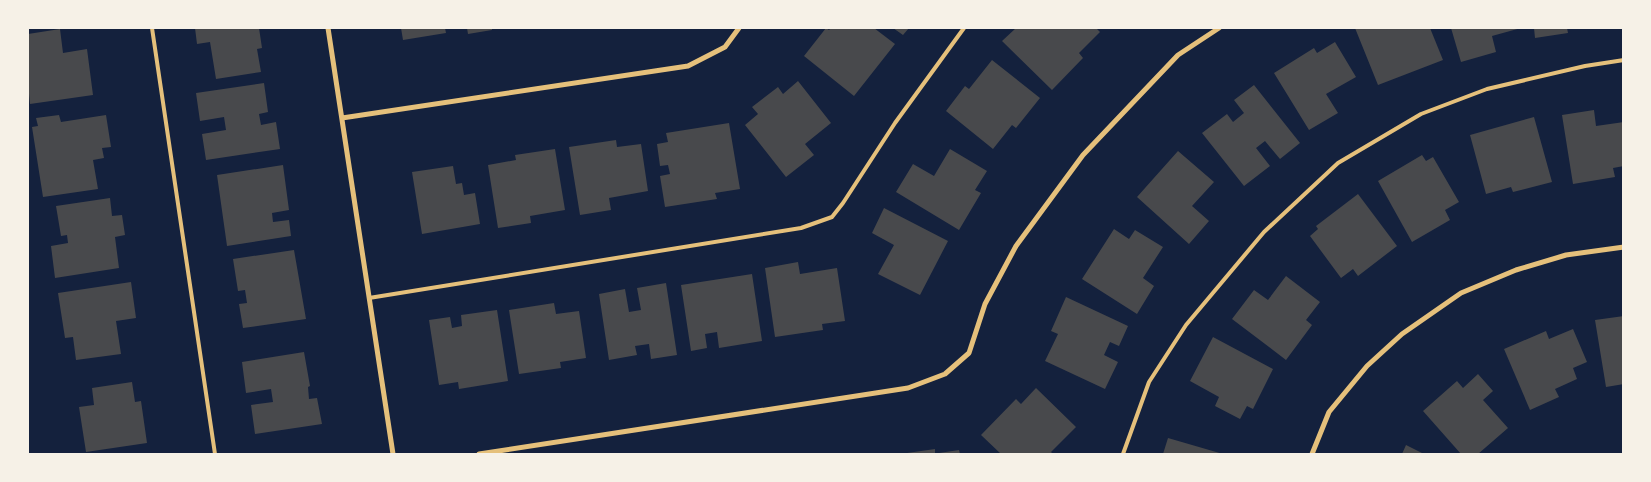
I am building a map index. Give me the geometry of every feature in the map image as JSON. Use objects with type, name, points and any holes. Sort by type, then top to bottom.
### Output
[{"type":"street","points":[[328,28],[393,454]]},
{"type":"street","points":[[342,118],[688,66],[725,47],[739,28]]},
{"type":"street","points":[[479,454],[908,388],[945,374],[969,354],[985,304],[1016,246],[1083,155],[1178,55],[1219,28]]},
{"type":"street","points":[[1312,454],[1329,412],[1367,366],[1402,334],[1461,293],[1516,270],[1566,255],[1624,247]]},
{"type":"lane","points":[[152,28],[215,454]]},
{"type":"lane","points":[[369,298],[801,228],[832,216],[843,203],[895,123],[964,28]]},
{"type":"lane","points":[[1123,454],[1149,382],[1186,325],[1264,232],[1338,163],[1421,114],[1487,89],[1585,66],[1624,60]]},
{"type":"building","points":[[195,28],[259,28],[262,48],[257,49],[261,72],[216,79],[210,42],[197,44]]},
{"type":"building","points":[[401,28],[445,28],[446,33],[403,40]]},
{"type":"building","points":[[467,28],[492,28],[492,30],[468,34]]},
{"type":"building","points":[[826,28],[829,30],[831,28],[874,28],[895,44],[854,96],[804,56]]},
{"type":"building","points":[[893,28],[909,28],[903,35]]},
{"type":"building","points":[[1016,28],[1096,28],[1100,32],[1079,53],[1083,58],[1052,90],[1002,41]]},
{"type":"building","points":[[1355,28],[1430,28],[1443,60],[1378,85]]},
{"type":"building","points":[[1451,28],[1521,28],[1492,36],[1496,52],[1461,62]]},
{"type":"building","points":[[1534,28],[1567,28],[1568,33],[1535,38]]},
{"type":"building","points":[[60,29],[63,53],[87,49],[93,95],[30,104],[28,34]]},
{"type":"building","points":[[1335,42],[1356,77],[1326,94],[1338,113],[1309,130],[1274,73],[1314,48],[1317,53]]},
{"type":"building","points":[[992,60],[1040,98],[1016,128],[1012,125],[993,149],[946,111],[965,86],[969,89]]},
{"type":"building","points":[[798,81],[831,123],[805,144],[814,155],[786,177],[745,125],[758,114],[752,107],[778,87],[783,94]]},
{"type":"building","points":[[264,83],[268,112],[259,114],[261,125],[276,122],[280,149],[206,160],[202,134],[226,130],[224,117],[200,121],[196,93]]},
{"type":"building","points":[[1254,85],[1300,143],[1280,159],[1265,141],[1256,148],[1270,166],[1244,186],[1202,133],[1227,114],[1233,122],[1244,113],[1234,100]]},
{"type":"building","points":[[1594,110],[1596,126],[1624,122],[1624,166],[1613,168],[1615,177],[1573,184],[1562,115]]},
{"type":"building","points":[[59,115],[61,122],[106,115],[111,147],[102,148],[104,158],[93,160],[98,189],[43,197],[32,127],[38,126],[36,118]]},
{"type":"building","points":[[1534,117],[1552,182],[1513,192],[1511,187],[1486,194],[1470,135]]},
{"type":"building","points":[[729,123],[740,189],[715,193],[717,199],[665,207],[660,176],[670,174],[668,165],[660,166],[657,144],[668,142],[666,133]]},
{"type":"building","points":[[616,140],[617,147],[641,144],[648,191],[609,198],[611,210],[580,215],[569,147]]},
{"type":"building","points":[[555,149],[565,210],[530,216],[531,223],[498,228],[488,165],[516,160],[515,155]]},
{"type":"building","points":[[950,149],[987,171],[975,190],[981,193],[959,230],[896,192],[913,164],[934,176]]},
{"type":"building","points":[[1178,151],[1214,182],[1192,206],[1209,221],[1189,244],[1137,197]]},
{"type":"building","points":[[1422,155],[1426,161],[1433,157],[1459,202],[1445,210],[1450,220],[1412,242],[1378,181]]},
{"type":"building","points":[[283,165],[289,210],[272,213],[273,222],[289,220],[291,236],[227,246],[217,175]]},
{"type":"building","points":[[453,166],[456,184],[462,183],[464,195],[475,193],[480,224],[422,234],[412,172]]},
{"type":"building","points":[[1358,194],[1397,246],[1358,276],[1353,269],[1341,278],[1310,236],[1318,229],[1316,226]]},
{"type":"building","points":[[110,198],[112,216],[122,215],[125,235],[115,237],[119,268],[55,278],[51,246],[68,243],[67,235],[61,236],[56,206]]},
{"type":"building","points":[[884,208],[948,241],[920,295],[878,274],[894,245],[872,233]]},
{"type":"building","points":[[1114,229],[1129,239],[1135,230],[1163,247],[1143,278],[1154,286],[1137,314],[1082,279]]},
{"type":"building","points":[[294,250],[306,319],[243,328],[239,304],[247,303],[245,290],[238,291],[233,259]]},
{"type":"building","points":[[798,262],[800,274],[837,268],[845,321],[822,324],[823,330],[775,337],[765,268]]},
{"type":"building","points":[[752,274],[762,341],[719,348],[717,332],[705,334],[707,348],[691,351],[681,285]]},
{"type":"building","points":[[1286,276],[1320,302],[1306,320],[1312,325],[1286,360],[1232,319],[1254,290],[1268,300]]},
{"type":"building","points":[[131,282],[136,318],[116,321],[121,354],[76,360],[73,337],[65,338],[58,293]]},
{"type":"building","points":[[666,283],[677,355],[651,359],[649,344],[635,346],[637,355],[609,360],[599,294],[625,289],[629,312],[641,310],[637,288]]},
{"type":"building","points":[[1066,297],[1128,326],[1119,346],[1110,342],[1104,355],[1118,362],[1105,389],[1045,361],[1058,334],[1051,331]]},
{"type":"building","points":[[554,303],[556,314],[579,311],[586,358],[560,362],[561,368],[519,374],[509,310]]},
{"type":"building","points":[[497,310],[508,381],[459,389],[458,382],[439,385],[429,320],[450,317],[452,328],[462,326],[461,315]]},
{"type":"building","points":[[1624,316],[1624,384],[1606,387],[1595,320]]},
{"type":"building","points":[[1573,329],[1587,362],[1573,368],[1577,379],[1555,389],[1559,397],[1530,410],[1504,349],[1546,331],[1549,339]]},
{"type":"building","points":[[1213,337],[1273,369],[1253,409],[1247,406],[1240,419],[1215,406],[1219,397],[1190,381]]},
{"type":"building","points":[[304,352],[310,386],[308,387],[309,399],[317,398],[322,424],[255,434],[251,405],[273,402],[271,389],[246,393],[242,362]]},
{"type":"building","points":[[1478,374],[1493,391],[1483,400],[1508,428],[1478,454],[1461,454],[1423,411],[1457,381],[1463,388]]},
{"type":"building","points":[[132,382],[135,402],[141,401],[147,443],[86,452],[79,407],[94,405],[92,388]]},
{"type":"building","points":[[1036,388],[1076,427],[1051,452],[1053,454],[1001,454],[981,435],[1016,399],[1021,404]]},
{"type":"building","points":[[1168,438],[1223,454],[1163,454]]},
{"type":"building","points":[[1406,445],[1424,454],[1402,454]]},
{"type":"building","points":[[935,449],[935,454],[907,454],[907,453]]},
{"type":"building","points":[[959,450],[960,454],[939,454],[939,453]]}]
